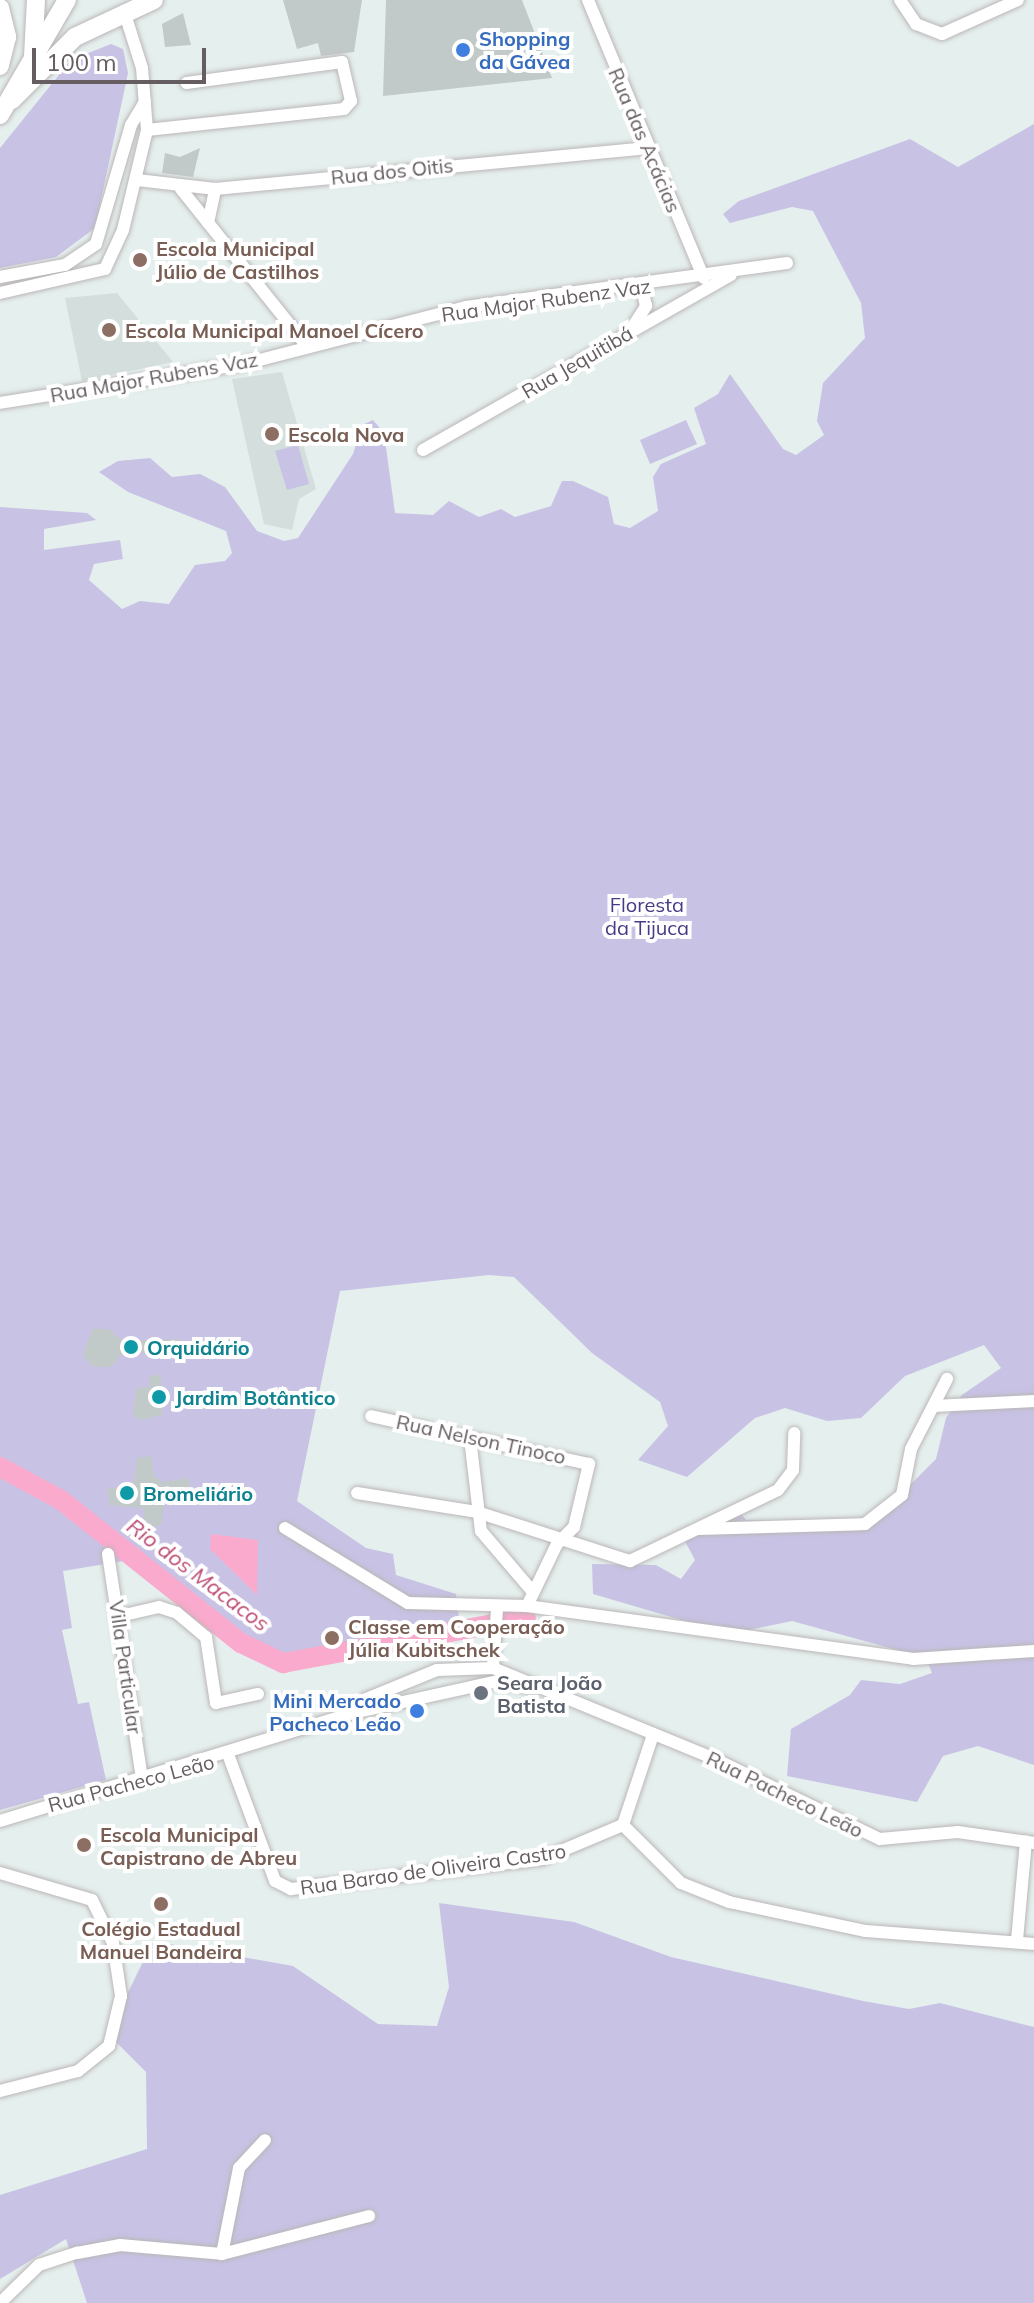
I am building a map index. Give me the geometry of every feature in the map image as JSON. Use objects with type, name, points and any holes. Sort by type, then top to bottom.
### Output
[{"type":"main road","points":[[33,57],[36,0]]},
{"type":"main road","points":[[6,108],[67,0]]},
{"type":"main road","points":[[106,0],[124,11]]},
{"type":"main road","points":[[6,108],[75,37],[124,11],[154,0]]},
{"type":"main road","points":[[0,8],[3,60]]},
{"type":"street","name":"Rua das Acácias","points":[[588,0],[647,148],[704,278]]},
{"type":"street","points":[[900,0],[916,24],[942,34],[1018,0]]},
{"type":"street","points":[[0,293],[105,269],[137,180],[147,130],[145,102],[124,11]]},
{"type":"street","points":[[147,130],[344,109],[351,101],[342,62],[186,83]]},
{"type":"street","points":[[0,277],[65,265],[96,244],[131,125],[145,102]]},
{"type":"street","name":"Rua dos Oitis","points":[[137,180],[181,189],[215,189],[647,148]]},
{"type":"street","points":[[181,189],[307,346]]},
{"type":"street","points":[[208,223],[215,189]]},
{"type":"street","name":"Rua Major Rubenz Vaz","points":[[307,346],[466,307],[642,288],[787,263]]},
{"type":"street","name":"Rua Jequitibá","points":[[423,450],[731,275]]},
{"type":"street","points":[[630,332],[646,306],[642,288]]},
{"type":"street","name":"Rua Major Rubens Vaz","points":[[0,403],[244,364],[307,346]]},
{"type":"street","points":[[686,1528],[751,1533],[865,1524],[902,1495],[911,1449],[947,1379]]},
{"type":"street","points":[[934,1406],[1034,1401]]},
{"type":"street","name":"Rua Nelson Tinoco","points":[[371,1416],[589,1464],[585,1502],[565,1539]]},
{"type":"street","points":[[357,1493],[477,1512],[630,1561],[686,1528],[734,1515],[778,1490],[793,1470],[794,1433]]},
{"type":"street","points":[[470,1438],[477,1512],[489,1546],[533,1592]]},
{"type":"street","points":[[285,1528],[408,1603],[497,1610],[527,1606],[913,1659],[1034,1651]]},
{"type":"street","points":[[527,1606],[565,1539]]},
{"type":"street","name":"Villa Particular","points":[[108,1554],[120,1616],[142,1780]]},
{"type":"street","points":[[120,1616],[159,1607],[177,1613],[206,1637],[216,1703],[258,1694]]},
{"type":"street","points":[[477,1685],[489,1668],[497,1610]]},
{"type":"street","name":"Rua Pacheco Leão","points":[[353,1713],[366,1699],[437,1670],[489,1668],[590,1707],[880,1839],[958,1832],[1030,1842]]},
{"type":"street","points":[[437,1670],[450,1678],[448,1695]]},
{"type":"street","name":"Rua Pacheco Leão","points":[[0,1821],[229,1757],[353,1713],[448,1695],[477,1685],[522,1684],[590,1707]]},
{"type":"street","points":[[653,1735],[623,1825],[673,1877],[729,1902],[866,1931],[1017,1940],[1034,1944]]},
{"type":"street","name":"Rua Barao de Oliveira Castro","points":[[229,1757],[275,1881],[291,1889],[542,1859],[623,1825]]},
{"type":"street","points":[[1017,1940],[1030,1842]]},
{"type":"street","points":[[0,1873],[92,1900],[113,1943],[121,1996],[109,2046],[86,2065],[0,2091]]},
{"type":"street","points":[[222,2254],[239,2168],[265,2140]]},
{"type":"street","points":[[0,2303],[39,2265],[77,2253],[120,2245],[222,2254],[369,2216]]},
{"type":"shaded area","name":"Escola Municipal Manoel Cícero","points":[[117,293],[173,362],[82,381],[65,298]]},
{"type":"shaded area","name":"Escola Nova","points":[[282,372],[316,489],[299,499],[292,530],[264,524],[232,379]]},
{"type":"shaded area","points":[[211,1534],[258,1540],[257,1595],[210,1549]]},
{"type":"green space","points":[[111,44],[123,49],[128,73],[95,228],[56,257],[0,268],[0,148],[71,60]]},
{"type":"green space","name":"Floresta da Tijuca","points":[[1034,124],[1034,1765],[978,1746],[943,1756],[917,1802],[787,1776],[791,1729],[850,1695],[861,1680],[900,1684],[932,1673],[926,1658],[792,1621],[729,1634],[593,1594],[592,1564],[656,1565],[681,1579],[695,1560],[681,1534],[735,1506],[746,1520],[858,1525],[889,1506],[936,1459],[946,1418],[962,1395],[1001,1368],[984,1345],[905,1376],[861,1418],[827,1421],[785,1408],[755,1418],[687,1477],[638,1460],[668,1426],[660,1402],[592,1353],[514,1277],[489,1275],[340,1291],[297,1501],[366,1548],[393,1554],[396,1575],[456,1594],[460,1628],[281,1660],[142,1558],[63,1571],[72,1628],[62,1630],[78,1704],[89,1702],[106,1780],[0,1810],[0,507],[87,513],[96,520],[44,529],[44,550],[120,540],[123,559],[94,564],[89,580],[122,609],[140,601],[169,604],[195,565],[225,561],[232,553],[226,531],[128,492],[99,472],[118,461],[150,458],[172,477],[200,474],[225,487],[257,531],[284,541],[298,538],[353,454],[362,425],[373,420],[384,433],[395,513],[433,515],[449,501],[479,517],[501,509],[515,517],[551,506],[562,481],[573,481],[608,497],[614,524],[630,528],[658,511],[653,477],[661,464],[706,444],[694,408],[718,394],[730,374],[783,449],[796,455],[824,435],[817,421],[823,383],[865,338],[861,303],[813,211],[792,207],[730,223],[723,214],[739,201],[910,139],[958,167]]},
{"type":"green space","points":[[686,420],[697,444],[650,464],[640,440]]},
{"type":"green space","points":[[298,445],[309,484],[287,490],[275,451]]},
{"type":"green space","points":[[439,1903],[574,1922],[671,1957],[863,2001],[909,2009],[940,2003],[1034,2027],[1034,2303],[87,2303],[66,2239],[0,2279],[0,2195],[147,2149],[146,2072],[114,2040],[120,2009],[153,1941],[293,1966],[378,2024],[437,2026],[449,1987]]},
{"type":"building","points":[[283,0],[362,0],[354,52],[321,56],[318,43],[297,49]]},
{"type":"building","name":"Shopping da Gávea","points":[[386,0],[522,0],[552,78],[383,96]]},
{"type":"building","points":[[183,13],[191,45],[165,47],[162,24]]},
{"type":"building","points":[[200,148],[193,177],[162,173],[165,153],[180,157]]},
{"type":"building","name":"Orquidário","points":[[92,1329],[109,1329],[123,1341],[179,1339],[179,1351],[123,1353],[111,1367],[94,1367],[83,1356]]},
{"type":"building","points":[[161,1375],[162,1415],[141,1420],[133,1415],[136,1388],[150,1387],[149,1376]]},
{"type":"building","name":"Bromeliário","points":[[151,1456],[154,1476],[163,1482],[189,1478],[190,1491],[166,1494],[161,1526],[145,1527],[143,1508],[109,1505],[107,1489],[133,1486],[137,1458]]},
{"type":"waterway","name":"Rio dos Macacos","points":[[0,1467],[61,1500],[241,1643],[283,1663],[526,1618]]},
{"type":"place","name":"Shopping da Gávea","points":[[463,50]]},
{"type":"place","name":"Escola Municipal Júlio de Castilhos","points":[[140,260]]},
{"type":"place","name":"Escola Municipal Manoel Cícero","points":[[109,330]]},
{"type":"place","name":"Escola Nova","points":[[272,434]]},
{"type":"place","name":"Orquidário","points":[[131,1347]]},
{"type":"place","name":"Jardim Botântico","points":[[159,1397]]},
{"type":"place","name":"Bromeliário","points":[[127,1493]]},
{"type":"place","name":"Classe em Cooperação Júlia Kubitschek","points":[[332,1638]]},
{"type":"place","name":"Seara João Batista","points":[[481,1693]]},
{"type":"place","name":"Mini Mercado Pacheco Leão","points":[[417,1711]]},
{"type":"place","name":"Escola Municipal Capistrano de Abreu","points":[[84,1845]]},
{"type":"place","name":"Colégio Estadual Manuel Bandeira","points":[[161,1904]]}]
